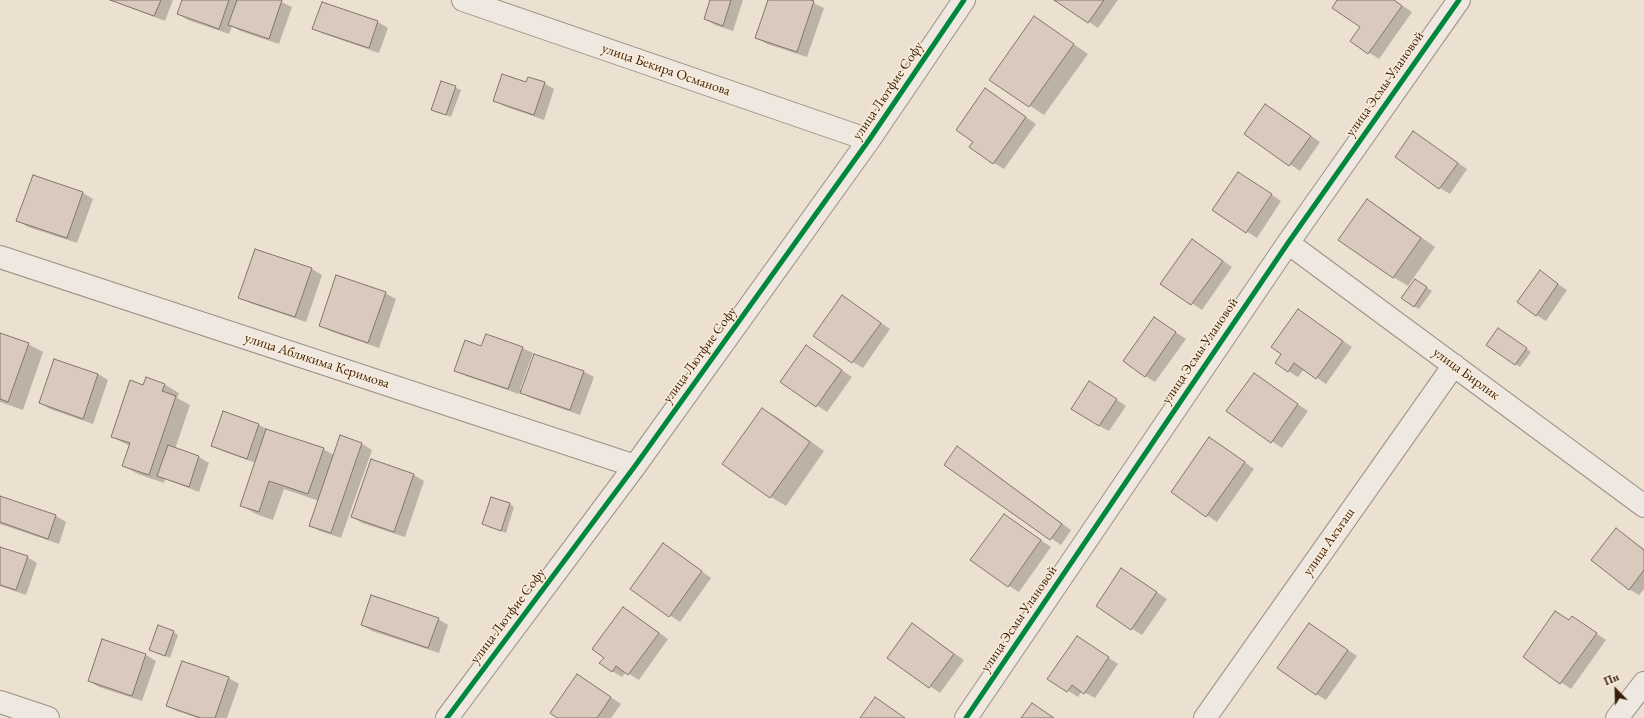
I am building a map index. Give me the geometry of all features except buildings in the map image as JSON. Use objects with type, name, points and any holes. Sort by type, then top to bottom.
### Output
[{"type":"street","name":"улица Бекира Османова","points":[[464,0],[869,140]]},
{"type":"street","name":"улица Лютфие Софу","points":[[447,718],[635,466],[869,140],[964,0]]},
{"type":"street","name":"улица Эсмы Улановой","points":[[966,718],[1288,243],[1459,0]]},
{"type":"street","name":"улица Бирлик","points":[[1288,243],[1644,506]]},
{"type":"street","name":"улица Аблякима Керимова","points":[[0,257],[635,466]]},
{"type":"street","name":"улица Акъташ","points":[[1205,718],[1454,365]]},
{"type":"street","points":[[1617,718],[1644,683]]},
{"type":"street","points":[[0,702],[48,718]]},
{"type":"cycle path","points":[[447,718],[635,466],[869,140],[964,0]]},
{"type":"cycle path","points":[[966,718],[1288,243],[1459,0]]}]
